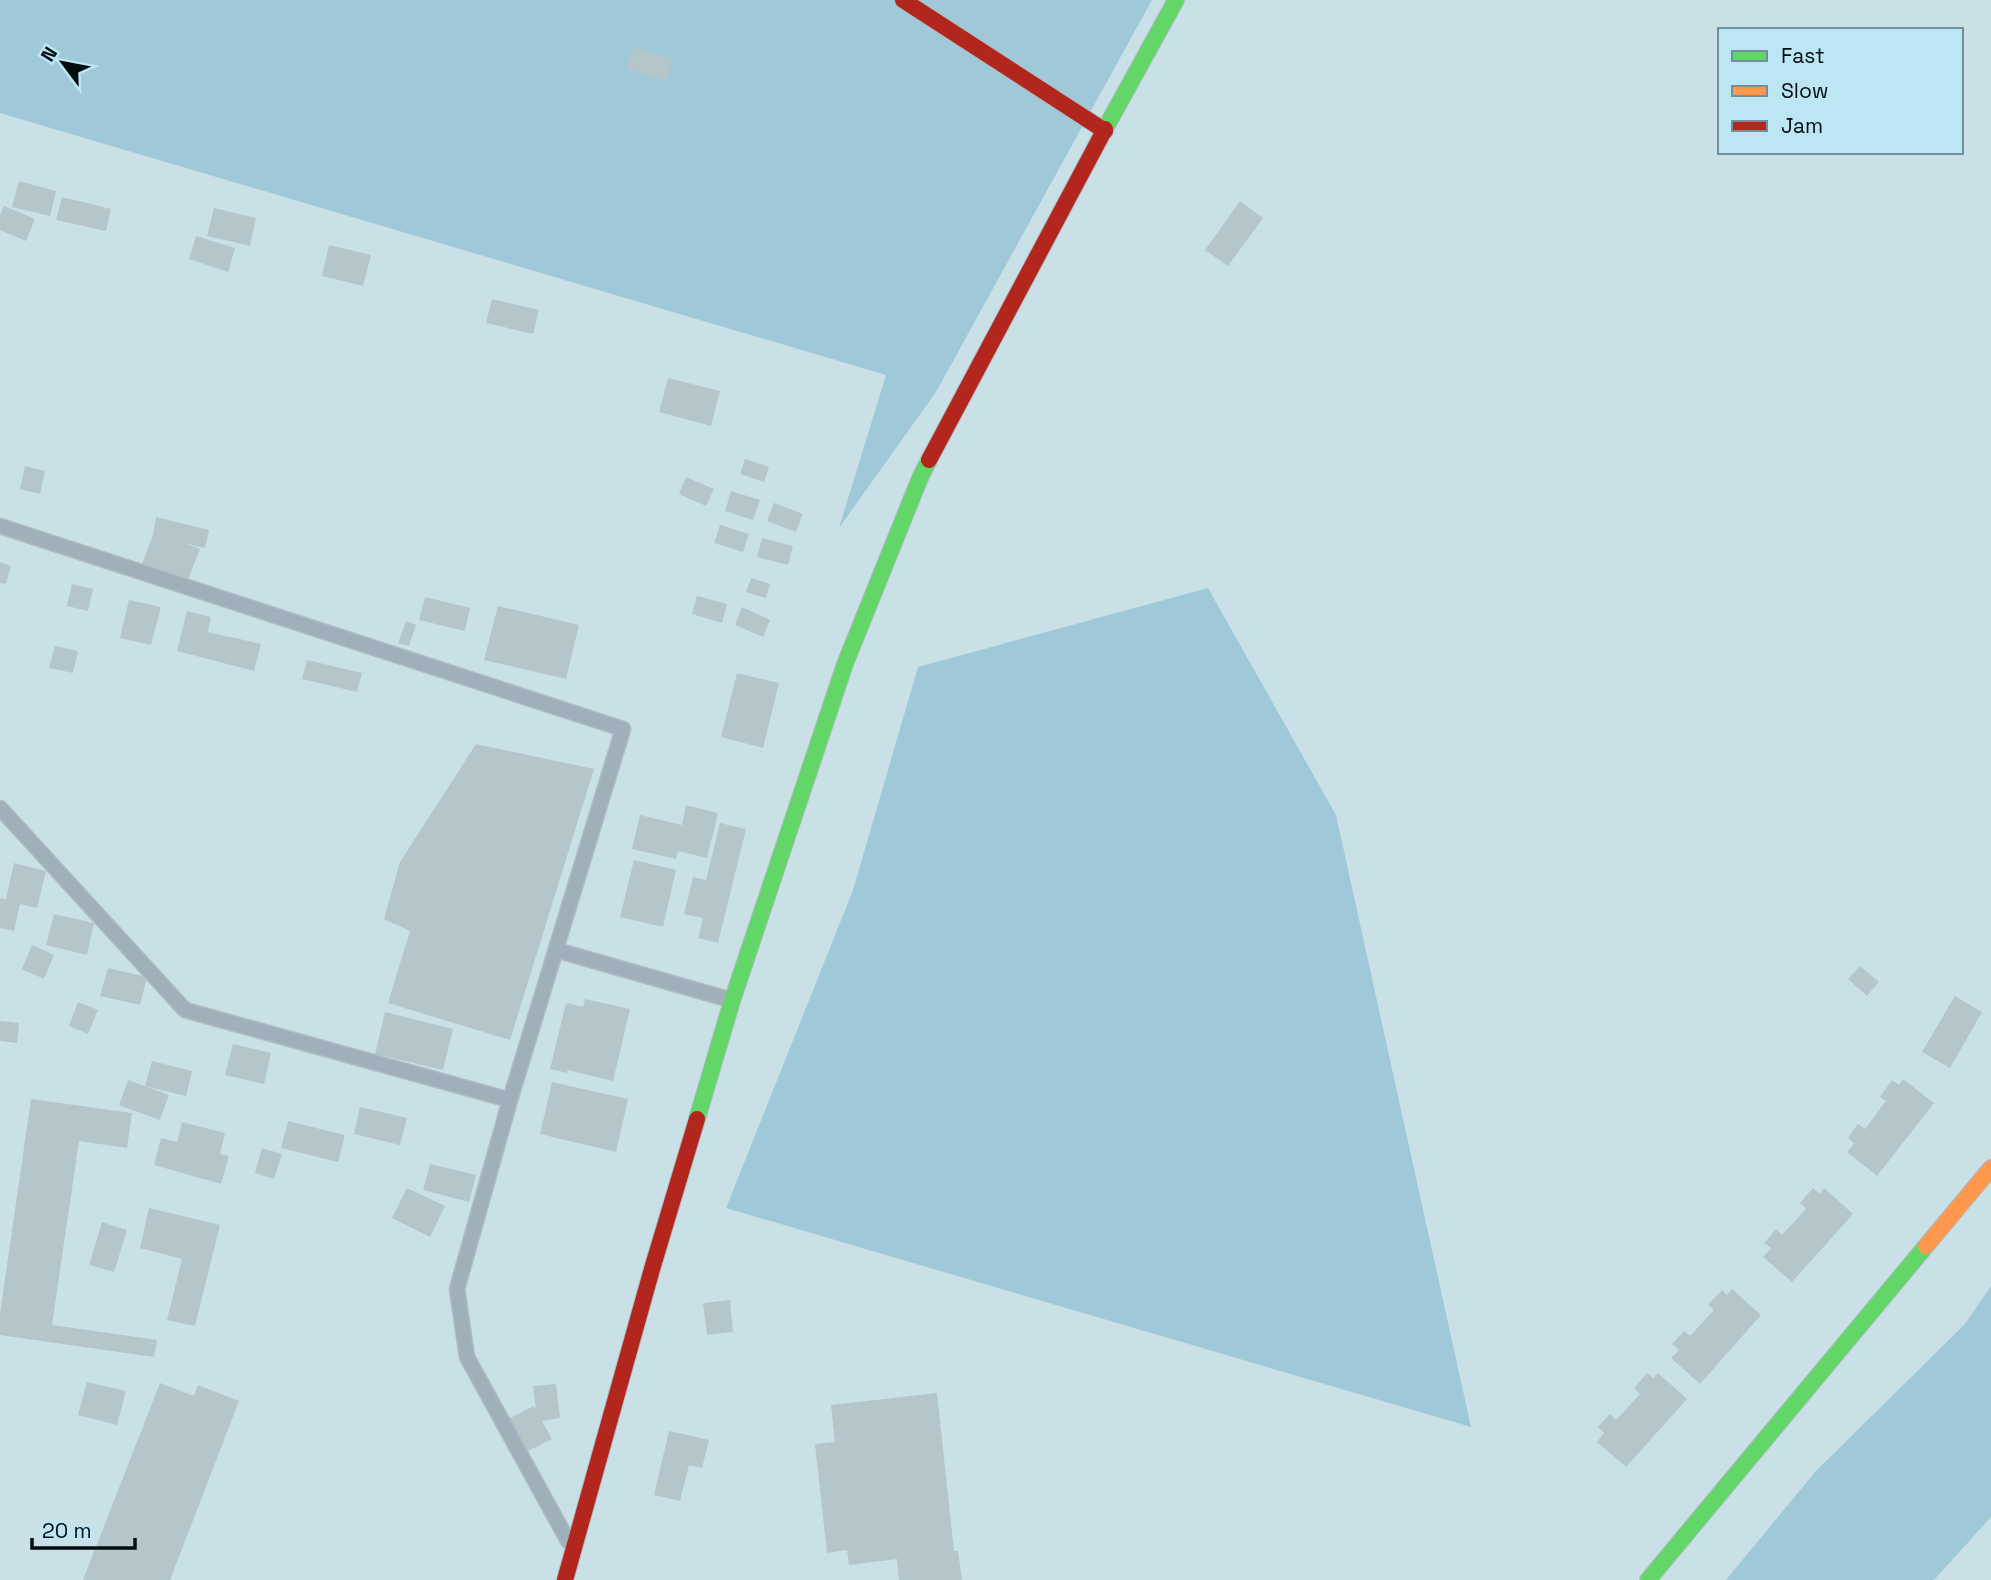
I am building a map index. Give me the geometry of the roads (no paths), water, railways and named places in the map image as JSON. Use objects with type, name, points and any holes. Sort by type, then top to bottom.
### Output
[{"type":"street","points":[[903,0],[1105,131]]},
{"type":"street","points":[[565,1580],[652,1269],[732,1000],[845,664],[920,478],[1062,207],[1176,0]]},
{"type":"street","points":[[1648,1580],[1991,1168]]},
{"type":"lane","points":[[0,526],[623,729],[510,1100],[457,1289],[467,1357],[573,1551]]},
{"type":"lane","points":[[0,808],[185,1010],[510,1100]]},
{"type":"lane","points":[[556,950],[732,1000]]}]
